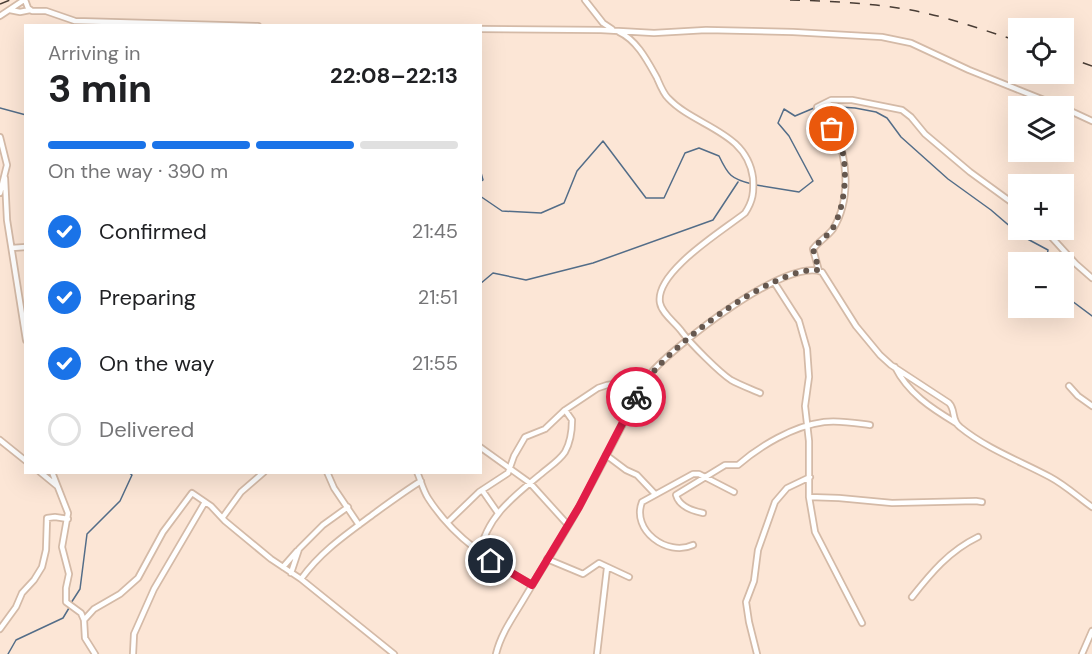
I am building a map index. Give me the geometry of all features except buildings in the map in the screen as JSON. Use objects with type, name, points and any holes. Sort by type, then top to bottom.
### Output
[{"type":"street","points":[[0,16],[24,0],[30,10]]},
{"type":"street","points":[[585,0],[603,23],[626,36],[644,56],[666,97],[726,135],[750,164],[753,187],[751,205],[745,213],[676,267],[662,288],[660,296],[662,309],[687,339],[729,378],[760,393]]},
{"type":"street","points":[[10,10],[50,12],[75,21],[185,24]]},
{"type":"street","points":[[482,28],[793,32],[882,37],[910,43],[1034,96]]},
{"type":"street","points":[[958,425],[954,419],[952,406],[880,355],[856,326],[826,276],[819,270],[813,249],[833,228],[842,203],[844,184],[842,148],[834,129],[828,127],[816,109],[822,103],[831,100],[852,100],[902,110],[925,134],[970,172],[1008,200]]},
{"type":"street","points":[[1074,113],[1092,121]]},
{"type":"street","points":[[0,137],[7,165],[5,204],[24,327]]},
{"type":"street","points":[[0,193],[5,178]]},
{"type":"street","points":[[1054,240],[1092,278]]},
{"type":"street","points":[[12,248],[24,247]]},
{"type":"street","points":[[496,654],[505,630],[568,525],[643,384],[663,360],[723,313],[774,282],[794,274],[819,270]]},
{"type":"street","points":[[774,282],[799,321],[807,349],[809,377],[805,406],[808,426],[809,497],[812,524],[819,544],[858,611],[862,623]]},
{"type":"street","points":[[895,367],[901,379],[915,395],[1005,456],[1053,478],[1092,507]]},
{"type":"street","points":[[448,522],[482,490],[502,478],[510,468],[525,437],[545,429],[565,410],[598,388],[622,383]]},
{"type":"street","points":[[1069,386],[1092,406]]},
{"type":"street","points":[[480,554],[483,537],[498,513],[566,450],[571,436],[572,420],[565,410]]},
{"type":"street","points":[[703,513],[688,508],[676,497],[680,491],[725,465],[738,465],[752,452],[808,426],[832,422],[870,425]]},
{"type":"street","points":[[0,440],[24,459]]},
{"type":"street","points":[[482,448],[530,483],[568,525]]},
{"type":"street","points":[[606,455],[637,475],[655,494]]},
{"type":"street","points":[[42,474],[57,486]]},
{"type":"street","points":[[53,474],[67,508],[68,519],[63,547],[69,574],[65,597],[70,606],[81,613],[84,620],[85,638],[95,654]]},
{"type":"street","points":[[223,518],[240,492],[263,474]]},
{"type":"street","points":[[328,474],[359,525]]},
{"type":"street","points":[[418,474],[428,498],[480,554],[532,585]]},
{"type":"street","points":[[693,545],[683,548],[661,544],[645,529],[640,516],[641,504],[644,500],[693,474],[699,474],[734,492]]},
{"type":"street","points":[[757,654],[746,602],[755,577],[758,550],[775,502],[788,488],[810,477]]},
{"type":"street","points":[[301,579],[328,549],[398,495],[422,481]]},
{"type":"street","points":[[482,490],[498,513]]},
{"type":"street","points":[[84,620],[94,609],[120,594],[138,578],[163,532],[191,494],[205,502],[283,567],[301,579],[386,651],[394,654]]},
{"type":"street","points":[[809,497],[892,503],[982,502]]},
{"type":"street","points":[[133,654],[134,634],[154,589],[205,502]]},
{"type":"street","points":[[283,567],[323,525],[348,507]]},
{"type":"street","points":[[0,629],[16,607],[22,593],[42,567],[46,550],[47,518],[68,519]]},
{"type":"street","points":[[912,597],[945,559],[978,537]]},
{"type":"street","points":[[291,573],[299,549]]},
{"type":"street","points":[[547,558],[584,574],[597,563],[629,577]]},
{"type":"street","points":[[597,654],[607,568]]},
{"type":"street","points":[[1082,654],[1092,631]]},
{"type":"waterway","points":[[824,106],[855,108],[876,112],[887,118],[901,137],[948,179],[991,210],[1020,235],[1048,250],[1048,252]]},
{"type":"waterway","points":[[0,108],[24,114]]},
{"type":"waterway","points":[[756,185],[799,192],[813,181],[789,136],[778,123],[784,109],[795,116],[814,108]]},
{"type":"waterway","points":[[482,197],[502,211],[541,213],[564,203],[577,171],[603,141],[646,198],[664,198],[685,153],[699,148],[719,156],[725,168],[735,178],[752,184]]},
{"type":"waterway","points":[[482,176],[482,181]]},
{"type":"waterway","points":[[482,282],[493,273],[526,280],[593,263],[713,220],[738,182]]},
{"type":"waterway","points":[[1074,302],[1092,316]]},
{"type":"waterway","points":[[71,603],[80,589],[87,534],[120,501],[131,474]]},
{"type":"waterway","points":[[8,654],[16,640],[63,618],[69,608]]},
{"type":"railway","points":[[0,4],[10,0]]},
{"type":"railway","points":[[790,0],[850,3],[911,10],[1008,38]]},
{"type":"railway","points":[[1074,60],[1092,66]]},
{"type":"way so far","points":[[636,397],[643,384],[663,360],[723,313],[787,276],[819,270],[813,249],[833,228],[843,195],[844,154],[832,129]]},
{"type":"route","points":[[491,561],[532,585],[579,507],[636,397]]}]
